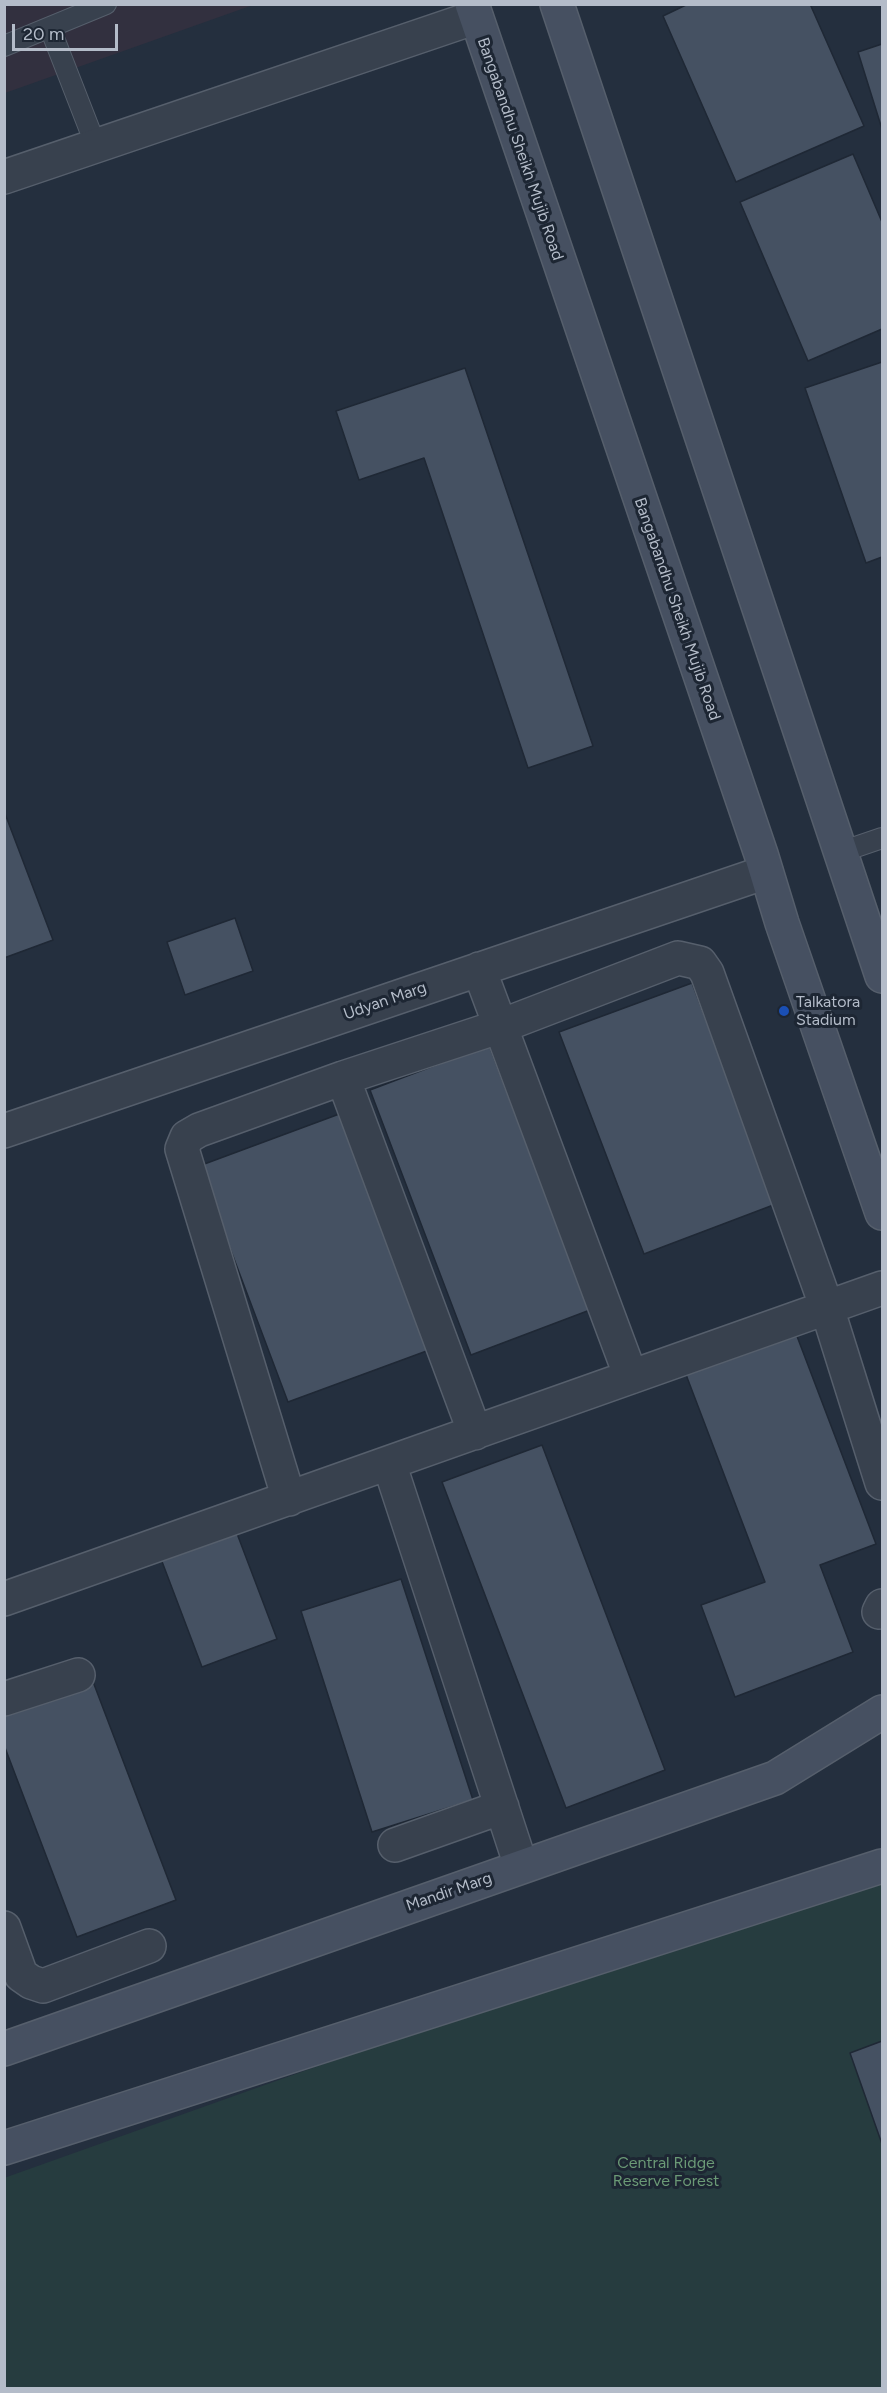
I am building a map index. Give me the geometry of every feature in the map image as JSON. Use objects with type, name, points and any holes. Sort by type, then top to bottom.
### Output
[{"type":"main road","points":[[557,4],[882,976]]},
{"type":"main road","name":"Bangabandhu Sheikh Mujib Road","points":[[474,11],[882,1213]]},
{"type":"main road","name":"Mandir Marg","points":[[4,2049],[775,1778],[882,1712]]},
{"type":"main road","points":[[4,2148],[882,1866]]},
{"type":"street","points":[[4,177],[474,11]]},
{"type":"street","name":"Udyan Marg","points":[[4,1131],[766,872]]},
{"type":"street","points":[[289,1499],[182,1149],[187,1137],[198,1130],[343,1078],[501,1026],[678,958],[700,963],[707,973],[827,1308],[882,1483]]},
{"type":"street","points":[[479,969],[631,1377]]},
{"type":"street","points":[[343,1078],[475,1433]]},
{"type":"street","points":[[4,1599],[882,1288]]},
{"type":"street","points":[[389,1463],[521,1866]]},
{"type":"street","points":[[4,1699],[78,1674]]},
{"type":"street","points":[[395,1845],[502,1807]]},
{"type":"street","points":[[4,1928],[21,1975],[43,1986],[149,1946]]},
{"type":"lane","points":[[4,46],[106,4]]},
{"type":"lane","points":[[50,28],[96,146]]},
{"type":"lane","points":[[841,852],[882,838]]},
{"type":"shaded area","points":[[5,4],[253,5],[5,93]]},
{"type":"green space","name":"Central Ridge Reserve Forest","points":[[882,1865],[882,2388],[5,2388],[4,2178]]},
{"type":"building","points":[[688,4],[810,4],[864,126],[736,182],[663,16]]},
{"type":"building","points":[[882,44],[882,129],[858,52]]},
{"type":"building","points":[[853,154],[882,222],[882,329],[808,361],[740,202]]},
{"type":"building","points":[[882,362],[882,557],[866,563],[805,388]]},
{"type":"building","points":[[465,368],[593,746],[528,768],[424,458],[359,480],[336,411]]},
{"type":"building","points":[[4,811],[53,940],[4,958]]},
{"type":"building","points":[[235,918],[253,971],[185,995],[167,942]]},
{"type":"building","points":[[692,983],[776,1204],[644,1254],[559,1032]]},
{"type":"building","points":[[489,1045],[590,1310],[471,1355],[370,1090]]},
{"type":"building","points":[[342,1113],[432,1349],[288,1402],[199,1166]]},
{"type":"building","points":[[795,1331],[876,1544],[820,1565],[853,1652],[735,1697],[701,1605],[765,1582],[685,1372]]},
{"type":"building","points":[[542,1445],[665,1770],[566,1808],[442,1482]]},
{"type":"building","points":[[233,1523],[277,1639],[202,1667],[158,1551]]},
{"type":"building","points":[[401,1579],[473,1800],[372,1832],[301,1611]]},
{"type":"building","points":[[92,1679],[176,1900],[77,1937],[4,1745],[4,1712]]},
{"type":"building","points":[[882,2041],[882,2144],[850,2053]]},
{"type":"place","name":"Talkatora Stadium","points":[[784,1011]]}]
